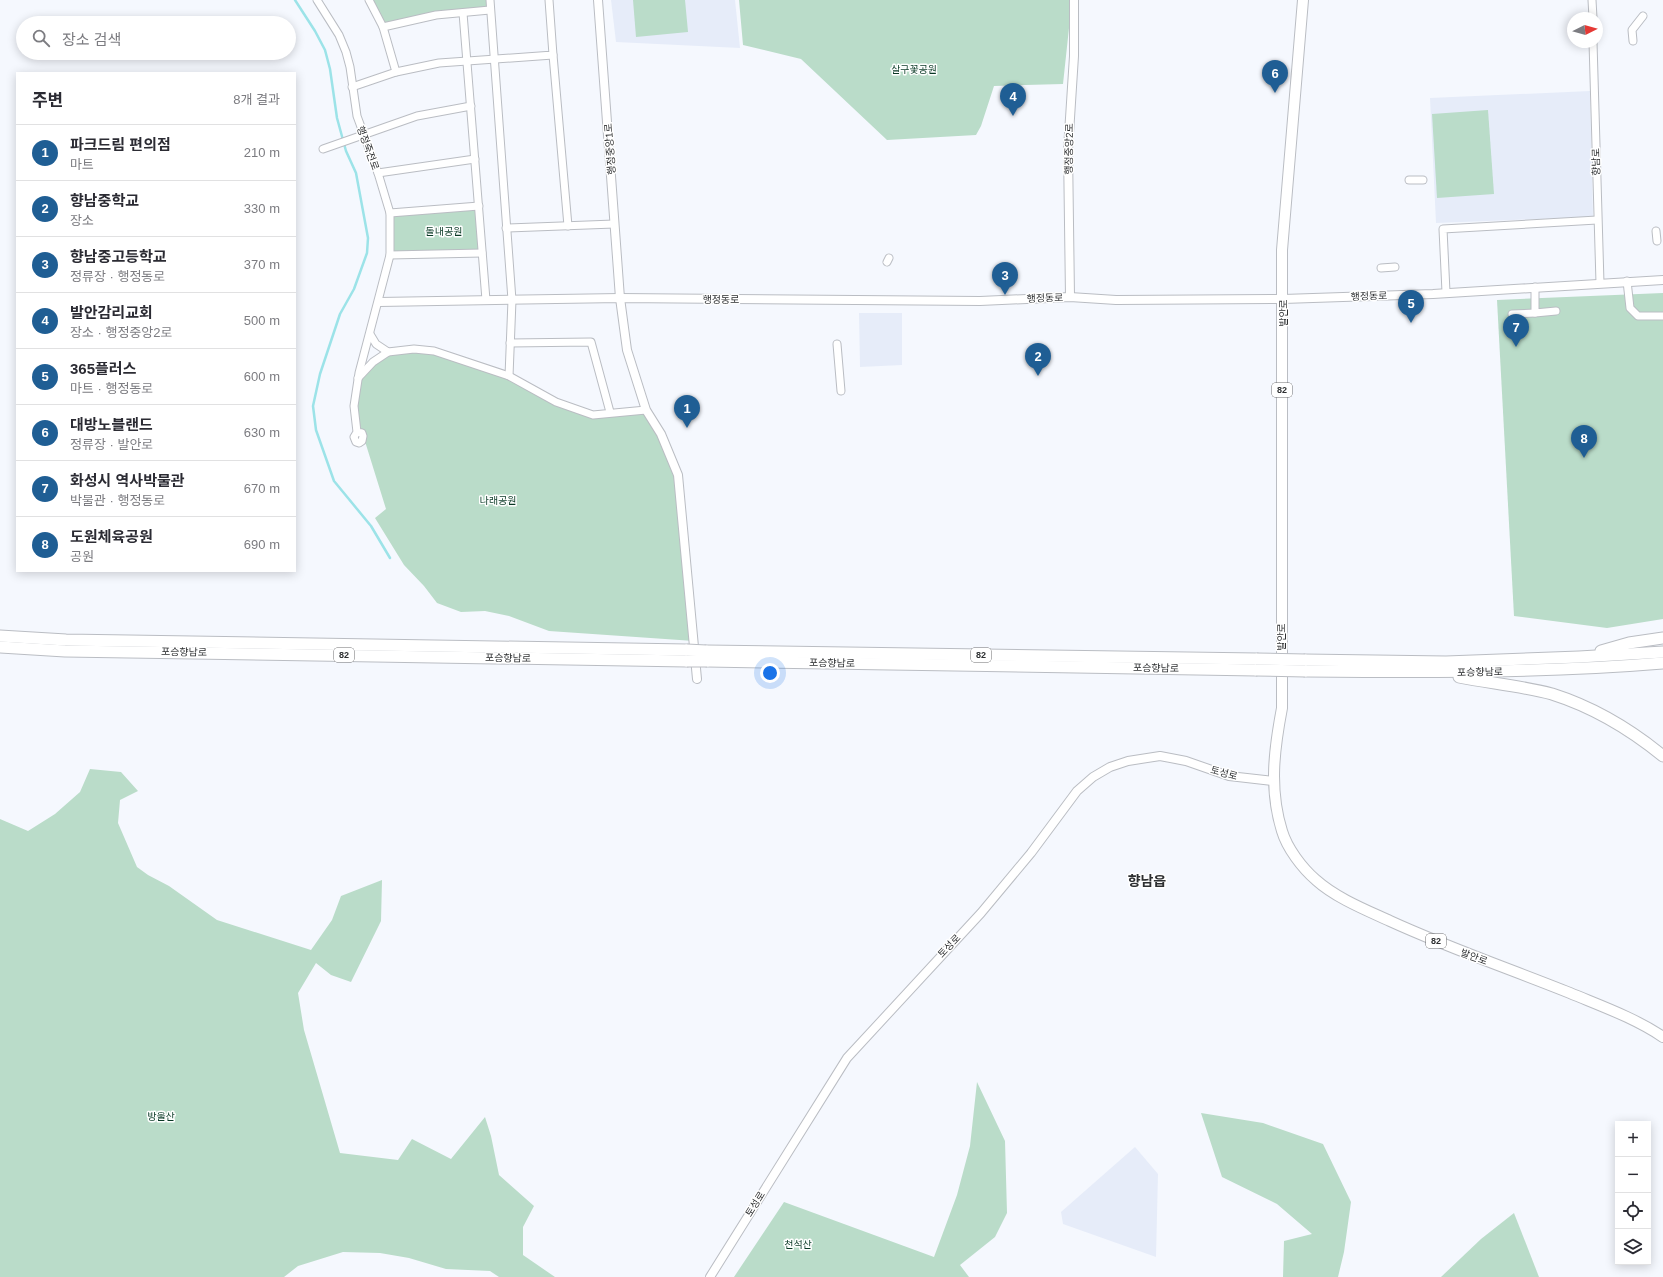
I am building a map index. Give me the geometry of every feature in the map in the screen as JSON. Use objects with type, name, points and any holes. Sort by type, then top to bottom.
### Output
[{"type":"highway","name":"포승향남로","points":[[0,636],[66,640],[687,656]]},
{"type":"highway","points":[[1579,657],[1629,643],[1663,638]]},
{"type":"highway","name":"포승향남로","points":[[0,647],[65,651],[706,656],[1256,665],[1305,671],[1439,672],[1594,669],[1663,663]]},
{"type":"highway","name":"포승향남로","points":[[1256,665],[1305,660],[1446,662],[1663,652]]},
{"type":"highway","points":[[1439,672],[1551,694],[1578,703],[1604,715],[1637,736],[1663,756]]},
{"type":"main road","name":"발안로","points":[[1304,0],[1282,250],[1282,708],[1275,745],[1272,781],[1282,832],[1296,857],[1316,881],[1350,902],[1458,951],[1589,1001],[1636,1022],[1663,1037]]},
{"type":"street","name":"행정죽전로","points":[[317,0],[339,35],[346,52],[350,67],[357,116],[378,173],[390,213],[390,255],[358,378],[354,406],[357,432]]},
{"type":"street","points":[[368,0],[383,27],[396,72]]},
{"type":"street","points":[[490,0],[512,300],[509,376]]},
{"type":"street","points":[[549,0],[568,226]]},
{"type":"street","name":"행정중앙1로","points":[[598,0],[620,298],[627,350],[646,410],[661,434],[678,475],[697,679]]},
{"type":"street","name":"행정중앙2로","points":[[1070,298],[1068,149],[1074,56],[1074,0]]},
{"type":"street","points":[[1592,0],[1593,12]]},
{"type":"street","points":[[383,27],[436,15],[490,10]]},
{"type":"street","points":[[463,13],[486,300]]},
{"type":"street","points":[[1633,41],[1632,30],[1643,16]]},
{"type":"street","name":"향남로","points":[[1593,48],[1600,282]]},
{"type":"street","points":[[352,87],[396,72],[439,63],[553,55]]},
{"type":"street","points":[[323,149],[418,116],[471,106]]},
{"type":"street","points":[[378,173],[475,159]]},
{"type":"street","points":[[1409,180],[1423,180]]},
{"type":"street","points":[[390,213],[479,206]]},
{"type":"street","points":[[1446,292],[1443,229],[1597,220]]},
{"type":"street","points":[[506,228],[614,224]]},
{"type":"street","points":[[1656,231],[1657,241]]},
{"type":"street","points":[[390,255],[482,252]]},
{"type":"street","points":[[1381,268],[1395,267]]},
{"type":"street","name":"행정동로","points":[[379,302],[620,298],[980,301],[1070,298],[1116,300],[1283,299],[1663,280]]},
{"type":"street","points":[[1627,281],[1630,308],[1638,316],[1663,316]]},
{"type":"street","points":[[1534,313],[1535,287]]},
{"type":"street","points":[[1512,314],[1556,311]]},
{"type":"street","points":[[370,334],[376,344],[388,352]]},
{"type":"street","points":[[510,343],[591,342],[610,412]]},
{"type":"street","points":[[838,344],[841,392]]},
{"type":"street","points":[[358,378],[374,362],[388,352],[414,349],[434,351],[509,376],[556,402],[575,410],[593,415],[610,412],[646,410]]},
{"type":"street","name":"토성로","points":[[710,1277],[847,1058],[981,913],[1031,853],[1077,792],[1093,777],[1110,767],[1160,756],[1186,761],[1229,776],[1272,781]]},
{"type":"shaded area","points":[[611,0],[735,0],[740,48],[616,42]]},
{"type":"shaded area","points":[[1590,91],[1593,217],[1436,223],[1430,98]]},
{"type":"shaded area","points":[[859,313],[902,313],[902,365],[860,367]]},
{"type":"shaded area","points":[[1135,1147],[1158,1174],[1156,1257],[1063,1224],[1061,1212]]},
{"type":"green space","points":[[369,0],[490,0],[490,10],[383,27]]},
{"type":"green space","points":[[633,0],[685,0],[688,32],[636,37]]},
{"type":"green space","name":"살구꽃공원","points":[[739,0],[1072,0],[1063,84],[994,86],[981,126],[976,135],[887,140],[801,59],[743,45]]},
{"type":"green space","points":[[1488,110],[1494,194],[1437,198],[1432,114]]},
{"type":"green space","name":"돌내공원","points":[[479,206],[482,253],[390,255],[390,213]]},
{"type":"green space","points":[[1663,293],[1663,619],[1607,628],[1514,616],[1497,300]]},
{"type":"green space","name":"나래공원","points":[[434,351],[509,376],[528,387],[593,415],[646,410],[678,475],[694,641],[549,631],[509,616],[485,611],[461,612],[437,603],[424,586],[404,565],[375,518],[386,509],[354,406],[358,378],[388,352]]},
{"type":"green space","name":"방울산","points":[[90,769],[121,772],[138,791],[120,800],[118,823],[137,867],[148,875],[169,886],[217,920],[311,950],[332,920],[341,896],[382,880],[381,921],[351,982],[331,975],[316,963],[298,993],[304,1030],[340,1153],[398,1160],[412,1139],[451,1159],[485,1117],[491,1136],[499,1175],[534,1206],[523,1227],[523,1255],[555,1277],[499,1277],[490,1271],[446,1269],[409,1258],[380,1253],[343,1252],[298,1266],[284,1277],[0,1277],[0,819],[28,831],[55,814],[80,792]]},
{"type":"green space","name":"천석산","points":[[977,1082],[1005,1141],[1007,1213],[995,1237],[960,1265],[969,1277],[734,1277],[784,1202],[934,1257],[957,1195],[970,1146]]},
{"type":"green space","points":[[1201,1113],[1263,1123],[1323,1144],[1351,1202],[1344,1252],[1338,1277],[1283,1277],[1284,1241],[1312,1234],[1277,1204],[1222,1177]]},
{"type":"green space","points":[[1514,1213],[1539,1277],[1441,1277],[1481,1239]]},
{"type":"waterway","points":[[295,0],[315,31],[325,50],[330,69],[337,118],[346,151],[356,173],[368,238],[367,253],[354,289],[340,314],[320,374],[313,406],[316,430],[334,481],[371,526],[390,558]]},
{"type":"place","name":"대방노블랜드","points":[[1275,93]]},
{"type":"place","name":"발안감리교회","points":[[1013,116]]},
{"type":"place","name":"향남중고등학교","points":[[1005,295]]},
{"type":"place","name":"365플러스","points":[[1411,323]]},
{"type":"place","name":"화성시 역사박물관","points":[[1516,347]]},
{"type":"place","name":"향남중학교","points":[[1038,376]]},
{"type":"place","name":"파크드림 편의점","points":[[687,428]]},
{"type":"place","name":"도원체육공원","points":[[1584,458]]},
{"type":"district","name":"향남읍","points":[[1147,881]]}]
